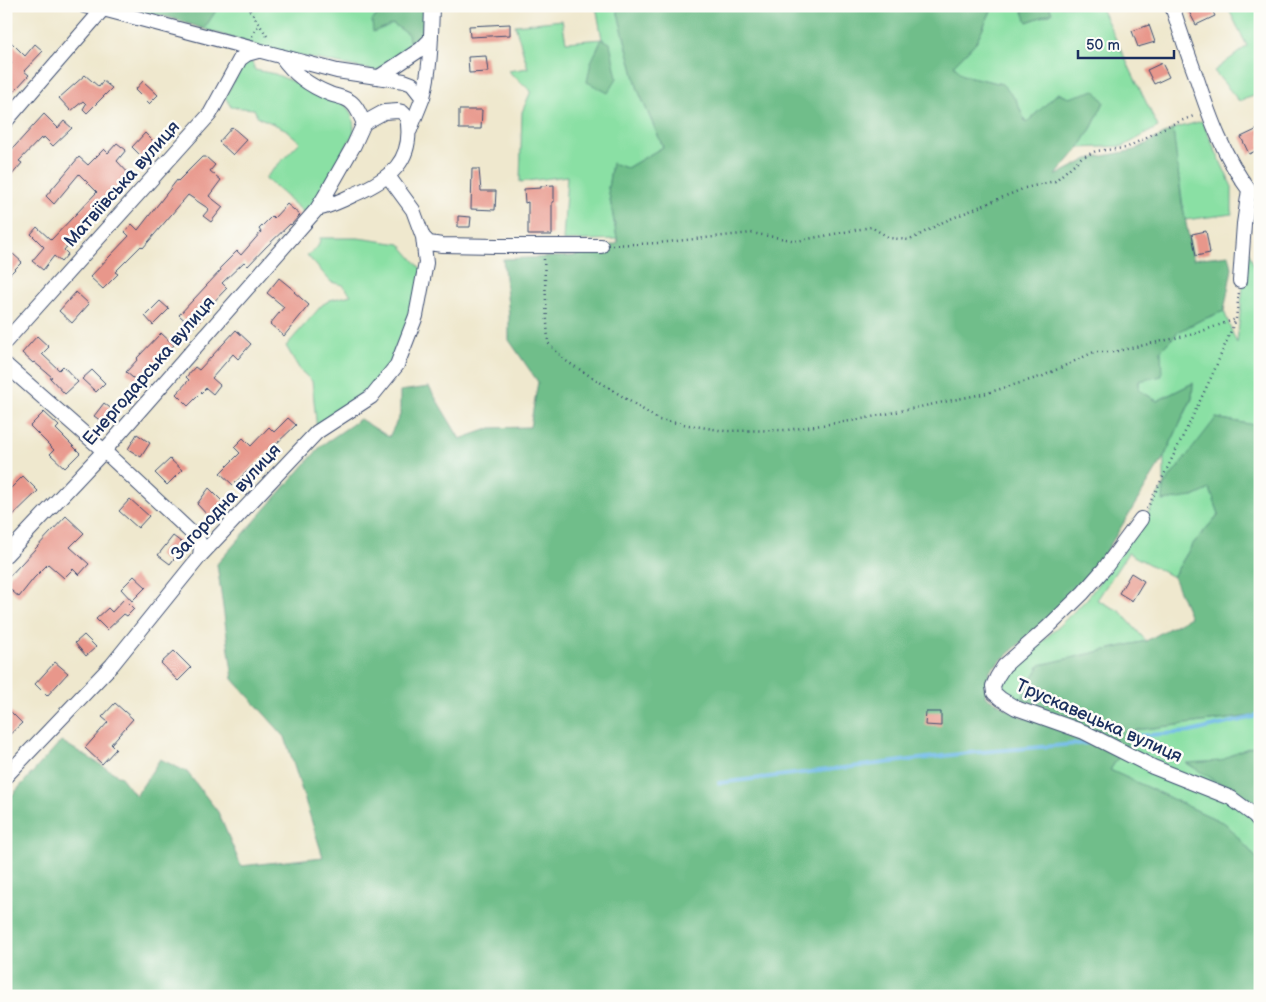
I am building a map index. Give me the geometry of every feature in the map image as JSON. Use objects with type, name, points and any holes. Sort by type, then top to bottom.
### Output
[{"type":"street","points":[[85,6],[103,8],[337,71],[404,81],[412,84],[423,98]]},
{"type":"street","points":[[409,133],[423,98],[427,78],[432,6]]},
{"type":"street","points":[[1172,6],[1222,146],[1237,174],[1254,187],[1244,224],[1240,281]]},
{"type":"street","points":[[6,121],[103,8]]},
{"type":"street","points":[[380,77],[421,49],[431,39]]},
{"type":"street","name":"Матвіївська вулиця","points":[[6,342],[210,114],[240,59],[258,50]]},
{"type":"street","points":[[281,56],[291,69],[311,85],[353,103],[364,123],[384,112],[398,111],[407,117],[409,133],[404,157],[388,176],[328,207],[317,209]]},
{"type":"street","name":"Енергодарська вулиця","points":[[6,555],[104,451],[317,209],[354,145],[364,123]]},
{"type":"street","name":"Загородна вулиця","points":[[7,773],[112,665],[200,556],[318,432],[371,397],[397,365],[416,316],[426,263],[423,238],[413,210],[388,176]]},
{"type":"street","points":[[423,238],[429,243],[442,244],[601,246]]},
{"type":"street","points":[[6,365],[104,451],[198,539],[200,556]]},
{"type":"street","name":"Трускавецька вулиця","points":[[1142,519],[1083,593],[1004,666],[993,686],[994,693],[1000,699],[1016,708],[1084,732],[1153,767],[1231,798],[1254,815],[1260,822]]},
{"type":"path","points":[[247,6],[281,56]]},
{"type":"path","points":[[601,246],[658,243],[751,233],[797,241],[871,227],[890,238],[910,240],[943,222],[1025,188],[1055,181],[1081,158],[1096,151],[1126,148],[1168,126],[1208,111]]},
{"type":"path","points":[[544,246],[548,343],[566,361],[659,420],[725,432],[788,430],[857,420],[987,393],[1043,376],[1094,352],[1113,352],[1194,334],[1236,319]]},
{"type":"path","points":[[1142,519],[1191,420],[1236,319],[1240,281]]},
{"type":"green space","points":[[110,6],[219,6],[204,29],[171,18]]},
{"type":"green space","points":[[219,6],[385,6],[372,21],[393,23],[408,34],[426,35],[377,71],[274,51],[204,29]]},
{"type":"green space","points":[[385,6],[423,6],[426,35],[409,41],[408,34],[393,24],[373,32],[372,21]]},
{"type":"green space","points":[[596,6],[616,6],[638,90],[663,147],[627,168],[612,164],[608,188],[617,239],[563,241],[567,176],[520,182],[522,112],[531,91],[508,71],[528,68],[515,25],[562,20],[566,42],[602,39]]},
{"type":"green space","points":[[616,6],[988,6],[991,11],[976,42],[954,65],[962,75],[1002,84],[1016,100],[1026,123],[1058,93],[1069,98],[1095,90],[1104,102],[1079,148],[1055,176],[1088,159],[1135,150],[1173,129],[1182,203],[1193,259],[1229,255],[1232,268],[1224,311],[1178,332],[1161,350],[1162,376],[1139,381],[1139,390],[1157,401],[1193,383],[1192,398],[1164,457],[1096,568],[1046,620],[990,670],[985,696],[1026,719],[1023,696],[1040,665],[1146,641],[1190,617],[1173,577],[1192,545],[1219,514],[1210,489],[1193,497],[1163,501],[1164,485],[1216,418],[1260,426],[1260,715],[1136,730],[1110,770],[1226,824],[1260,862],[1260,996],[6,996],[6,802],[61,741],[121,777],[136,796],[160,759],[187,772],[218,812],[241,866],[323,857],[285,737],[233,679],[217,564],[322,445],[360,419],[389,437],[400,415],[400,391],[429,387],[460,439],[491,428],[530,427],[538,382],[509,340],[509,315],[503,259],[573,256],[618,243],[608,188],[612,163],[627,168],[663,147],[638,90]]},
{"type":"green space","points":[[988,6],[1021,6],[1027,22],[1052,13],[1049,6],[1100,6],[1158,127],[1124,146],[1079,148],[1104,102],[1069,98],[1058,93],[1026,123],[1016,100],[1002,84],[962,75],[954,65],[976,42],[991,11]]},
{"type":"green space","points":[[1021,6],[1049,6],[1052,13],[1027,22]]},
{"type":"green space","points":[[1227,6],[1260,6],[1260,94],[1239,101],[1214,71],[1247,46]]},
{"type":"green space","points":[[602,39],[610,43],[617,78],[608,93],[587,82],[591,62]]},
{"type":"green space","points":[[252,62],[255,70],[275,74],[343,103],[352,117],[354,133],[307,215],[265,178],[300,142],[285,129],[258,117],[254,109],[231,107],[225,97],[244,63]]},
{"type":"green space","points":[[1202,121],[1232,187],[1232,214],[1185,220],[1173,129]]},
{"type":"green space","points":[[320,238],[358,238],[400,244],[422,270],[413,317],[395,364],[369,395],[317,430],[312,381],[300,370],[286,346],[322,305],[330,300],[351,295],[343,285],[331,282],[307,255],[316,248]]},
{"type":"green space","points":[[1247,248],[1257,273],[1260,274],[1260,426],[1216,418],[1193,497],[1210,489],[1219,514],[1192,545],[1173,577],[1128,553],[1097,600],[1120,611],[1146,641],[1040,665],[1023,696],[1024,703],[1002,692],[1005,680],[1018,665],[1087,599],[1143,521],[1164,485],[1164,457],[1192,399],[1193,383],[1157,401],[1139,390],[1139,381],[1161,350],[1178,332],[1224,311],[1237,343]]},
{"type":"green space","points":[[1260,715],[1260,862],[1226,824],[1110,770],[1136,730]]},
{"type":"green space","points":[[1260,744],[1260,814],[1241,796],[1186,763],[1221,761],[1237,752]]},
{"type":"building","points":[[1186,6],[1210,6],[1215,16],[1196,25]]},
{"type":"building","points":[[510,24],[510,35],[470,37],[469,26]]},
{"type":"building","points":[[1149,25],[1155,42],[1138,47],[1132,31]]},
{"type":"building","points":[[6,37],[25,56],[35,44],[43,51],[24,71],[29,75],[6,100],[6,69],[12,63],[6,58]]},
{"type":"building","points":[[486,56],[488,72],[469,73],[468,57]]},
{"type":"building","points":[[1162,63],[1169,77],[1154,84],[1147,70]]},
{"type":"building","points":[[85,75],[99,87],[103,81],[112,88],[87,113],[83,109],[86,104],[83,101],[71,111],[59,98]]},
{"type":"building","points":[[143,81],[158,95],[149,104],[135,90]]},
{"type":"building","points":[[459,110],[482,110],[481,129],[459,129]]},
{"type":"building","points":[[44,114],[58,128],[64,121],[72,128],[53,146],[44,137],[42,140],[41,138],[19,161],[22,163],[6,182],[6,156]]},
{"type":"building","points":[[232,127],[247,140],[233,155],[219,142]]},
{"type":"building","points":[[1260,128],[1260,149],[1249,154],[1241,137]]},
{"type":"building","points":[[145,133],[158,146],[144,159],[132,147]]},
{"type":"building","points":[[117,143],[126,150],[117,161],[131,176],[103,204],[105,206],[64,250],[68,254],[61,262],[54,256],[43,270],[32,261],[44,247],[31,234],[37,227],[51,240],[97,192],[79,174],[54,204],[46,196],[79,157],[88,165],[104,149],[108,153]]},
{"type":"building","points":[[202,157],[206,157],[215,165],[210,171],[221,180],[209,196],[223,207],[211,222],[203,216],[209,209],[188,195],[143,248],[141,246],[115,272],[118,274],[103,289],[90,277],[129,236],[125,232],[132,224],[138,230],[177,180]]},
{"type":"building","points":[[472,169],[479,169],[481,191],[496,191],[495,210],[471,209]]},
{"type":"building","points":[[554,185],[552,235],[528,235],[528,202],[525,203],[524,189]]},
{"type":"building","points":[[287,204],[300,215],[248,266],[244,262],[222,283],[227,288],[202,314],[204,316],[193,328],[179,315],[221,270],[220,268],[237,251],[241,255],[261,232],[259,229],[272,216],[274,218]]},
{"type":"building","points":[[458,216],[471,217],[470,227],[458,227]]},
{"type":"building","points":[[1206,231],[1210,253],[1196,256],[1192,234]]},
{"type":"building","points":[[13,254],[22,262],[6,278],[6,260]]},
{"type":"building","points":[[279,278],[309,305],[284,336],[270,324],[284,307],[267,293]]},
{"type":"building","points":[[76,292],[89,304],[72,323],[59,311]]},
{"type":"building","points":[[160,301],[169,309],[153,325],[145,316]]},
{"type":"building","points":[[236,330],[251,344],[238,359],[233,354],[212,378],[220,385],[213,394],[206,388],[188,406],[176,394],[189,380],[186,377],[195,367],[199,370]]},
{"type":"building","points":[[161,333],[174,345],[139,383],[126,372]]},
{"type":"building","points":[[37,336],[49,347],[42,354],[59,370],[63,366],[78,382],[65,394],[50,378],[52,377],[22,353]]},
{"type":"building","points":[[92,370],[105,383],[96,392],[82,379]]},
{"type":"building","points":[[104,403],[114,411],[104,423],[94,416]]},
{"type":"building","points":[[44,412],[59,426],[56,429],[80,453],[65,468],[50,454],[54,450],[30,426]]},
{"type":"building","points":[[288,418],[296,425],[233,485],[220,473],[240,453],[234,447],[243,438],[251,446],[269,427],[274,432]]},
{"type":"building","points":[[137,434],[150,443],[141,457],[128,449]]},
{"type":"building","points":[[170,459],[182,470],[167,485],[155,473]]},
{"type":"building","points":[[23,476],[38,491],[6,522],[6,493]]},
{"type":"building","points":[[209,488],[223,502],[208,516],[197,504]]},
{"type":"building","points":[[130,499],[149,516],[138,528],[119,511]]},
{"type":"building","points":[[66,516],[84,533],[70,547],[89,564],[79,575],[73,569],[64,578],[48,564],[19,597],[6,586],[6,580]]},
{"type":"building","points":[[173,536],[185,545],[170,564],[158,555]]},
{"type":"building","points":[[1131,573],[1144,581],[1132,601],[1119,593]]},
{"type":"building","points":[[134,576],[146,587],[132,601],[121,589]]},
{"type":"building","points":[[124,599],[134,609],[127,616],[124,614],[107,630],[96,619],[108,608],[112,612]]},
{"type":"building","points":[[84,635],[96,647],[86,656],[75,643]]},
{"type":"building","points":[[174,651],[191,668],[178,681],[161,663]]},
{"type":"building","points":[[55,662],[68,673],[47,696],[35,684]]},
{"type":"building","points":[[115,703],[133,719],[111,744],[116,749],[102,764],[85,748],[108,722],[102,717]]},
{"type":"building","points":[[6,707],[22,723],[6,738]]},
{"type":"building","points":[[926,712],[941,712],[941,726],[925,725]]},
{"type":"waterway","points":[[1128,739],[1135,736],[1190,732],[1254,717],[1260,712]]},
{"type":"waterway","points":[[719,783],[968,753],[1089,743]]}]
